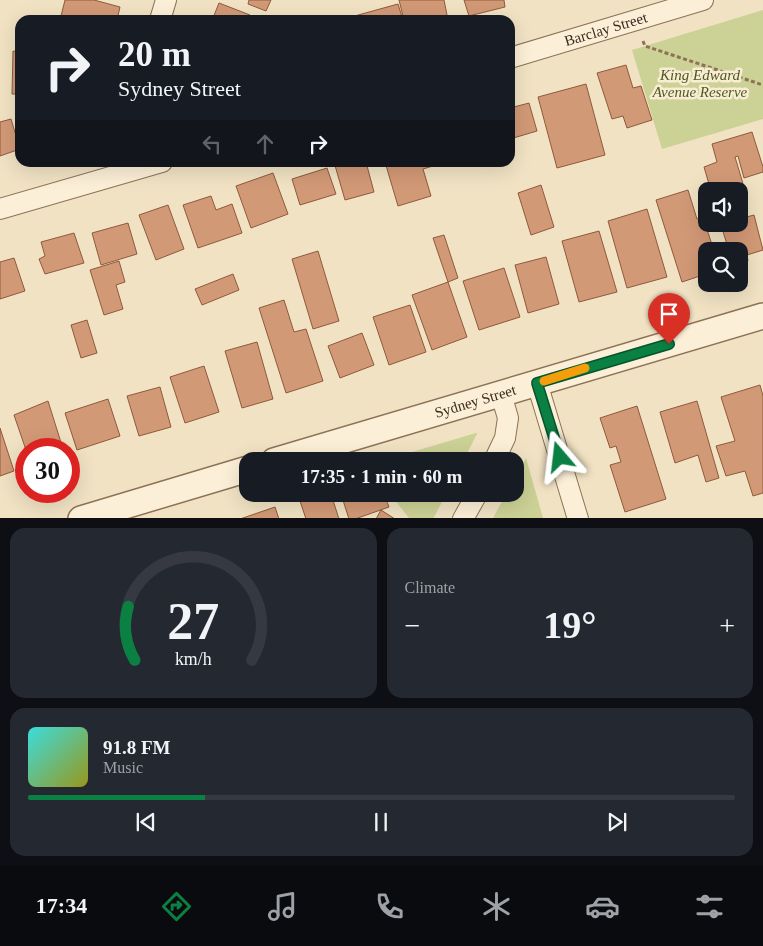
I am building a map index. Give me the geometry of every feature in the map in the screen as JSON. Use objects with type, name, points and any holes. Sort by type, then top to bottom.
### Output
[{"type":"street","points":[[162,15],[166,0]]},
{"type":"street","name":"Barclay Street","points":[[515,56],[702,0]]},
{"type":"street","points":[[0,209],[144,167]]},
{"type":"street","name":"Sydney Street","points":[[304,452],[763,316]]},
{"type":"street","points":[[537,383],[578,518]]},
{"type":"street","points":[[498,452],[505,438],[508,418],[501,394]]},
{"type":"street","points":[[81,518],[239,472]]},
{"type":"street","points":[[464,518],[473,502]]},
{"type":"path","points":[[645,46],[763,85]]},
{"type":"green space","name":"King Edward Avenue Reserve","points":[[763,10],[763,119],[662,149],[632,50]]},
{"type":"green space","points":[[478,432],[468,452],[412,452]]},
{"type":"green space","points":[[526,458],[543,518],[493,518],[502,502],[524,502],[524,462]]},
{"type":"green space","points":[[396,502],[442,502],[434,518],[409,518]]},
{"type":"building","points":[[65,0],[94,0],[120,7],[118,15],[61,15]]},
{"type":"building","points":[[249,0],[271,0],[266,11],[248,4]]},
{"type":"building","points":[[399,0],[444,0],[447,15],[403,15]]},
{"type":"building","points":[[464,0],[504,0],[505,7],[469,15]]},
{"type":"building","points":[[219,3],[250,15],[214,15]]},
{"type":"building","points":[[398,4],[401,15],[358,15]]},
{"type":"building","points":[[13,51],[15,51],[15,94],[12,94]]},
{"type":"building","points":[[626,65],[633,88],[641,86],[652,120],[627,128],[623,116],[612,119],[597,73]]},
{"type":"building","points":[[586,84],[605,155],[557,168],[538,97]]},
{"type":"building","points":[[529,103],[537,131],[515,138],[515,107]]},
{"type":"building","points":[[11,119],[15,132],[15,151],[0,156],[0,122]]},
{"type":"building","points":[[752,132],[763,172],[744,178],[738,156],[735,157],[742,182],[708,182],[704,167],[717,162],[712,144]]},
{"type":"building","points":[[335,167],[367,167],[374,192],[345,200]]},
{"type":"building","points":[[386,167],[430,167],[423,169],[431,196],[398,206]]},
{"type":"building","points":[[327,168],[336,194],[300,205],[292,179]]},
{"type":"building","points":[[273,173],[288,214],[251,228],[236,186]]},
{"type":"building","points":[[541,185],[554,227],[531,235],[518,193]]},
{"type":"building","points":[[688,190],[698,219],[698,232],[708,232],[711,242],[698,242],[698,277],[682,282],[656,200]]},
{"type":"building","points":[[211,196],[216,210],[232,204],[242,233],[198,248],[183,205]]},
{"type":"building","points":[[168,205],[184,249],[156,260],[139,215]]},
{"type":"building","points":[[647,209],[667,277],[627,288],[608,221]]},
{"type":"building","points":[[754,215],[763,250],[748,255],[748,242],[726,242],[723,232],[748,232],[748,217]]},
{"type":"building","points":[[128,223],[137,254],[101,265],[92,233]]},
{"type":"building","points":[[599,231],[617,292],[579,302],[562,241]]},
{"type":"building","points":[[74,233],[84,263],[45,274],[39,259],[45,256],[41,242]]},
{"type":"building","points":[[444,235],[458,278],[448,282],[433,238]]},
{"type":"building","points":[[318,251],[339,321],[313,329],[292,259]]},
{"type":"building","points":[[546,257],[559,304],[528,313],[515,265]]},
{"type":"building","points":[[14,258],[25,291],[0,299],[0,262]]},
{"type":"building","points":[[119,261],[125,282],[116,285],[123,309],[104,315],[90,270]]},
{"type":"building","points":[[504,268],[520,317],[479,330],[463,281]]},
{"type":"building","points":[[233,274],[239,290],[202,305],[195,289]]},
{"type":"building","points":[[448,282],[467,337],[432,350],[412,295]]},
{"type":"building","points":[[284,300],[294,332],[306,329],[323,381],[286,393],[259,308]]},
{"type":"building","points":[[410,305],[426,352],[389,365],[373,317]]},
{"type":"building","points":[[87,320],[97,353],[81,358],[71,325]]},
{"type":"building","points":[[362,333],[374,365],[340,378],[328,346]]},
{"type":"building","points":[[257,342],[273,399],[242,408],[225,351]]},
{"type":"building","points":[[204,366],[219,412],[185,423],[170,377]]},
{"type":"building","points":[[760,385],[763,396],[763,493],[753,496],[745,471],[726,476],[716,446],[735,441],[721,397]]},
{"type":"building","points":[[160,387],[171,427],[139,436],[127,396]]},
{"type":"building","points":[[108,399],[120,436],[80,449],[80,438],[73,438],[65,413]]},
{"type":"building","points":[[48,401],[60,438],[22,438],[14,415]]},
{"type":"building","points":[[697,401],[719,478],[706,482],[698,455],[675,463],[660,412]]},
{"type":"building","points":[[637,406],[666,499],[625,512],[610,465],[621,462],[616,446],[610,448],[600,418]]},
{"type":"building","points":[[0,428],[14,471],[0,476]]},
{"type":"building","points":[[300,502],[334,502],[339,518],[306,518]]},
{"type":"building","points":[[344,502],[387,502],[389,507],[358,518],[349,518]]},
{"type":"building","points":[[275,507],[279,518],[243,518]]},
{"type":"building","points":[[381,510],[393,518],[377,518]]},
{"type":"slow traffic","points":[[544,381],[585,368]]},
{"type":"route","points":[[560,457],[537,383],[669,344]]}]
